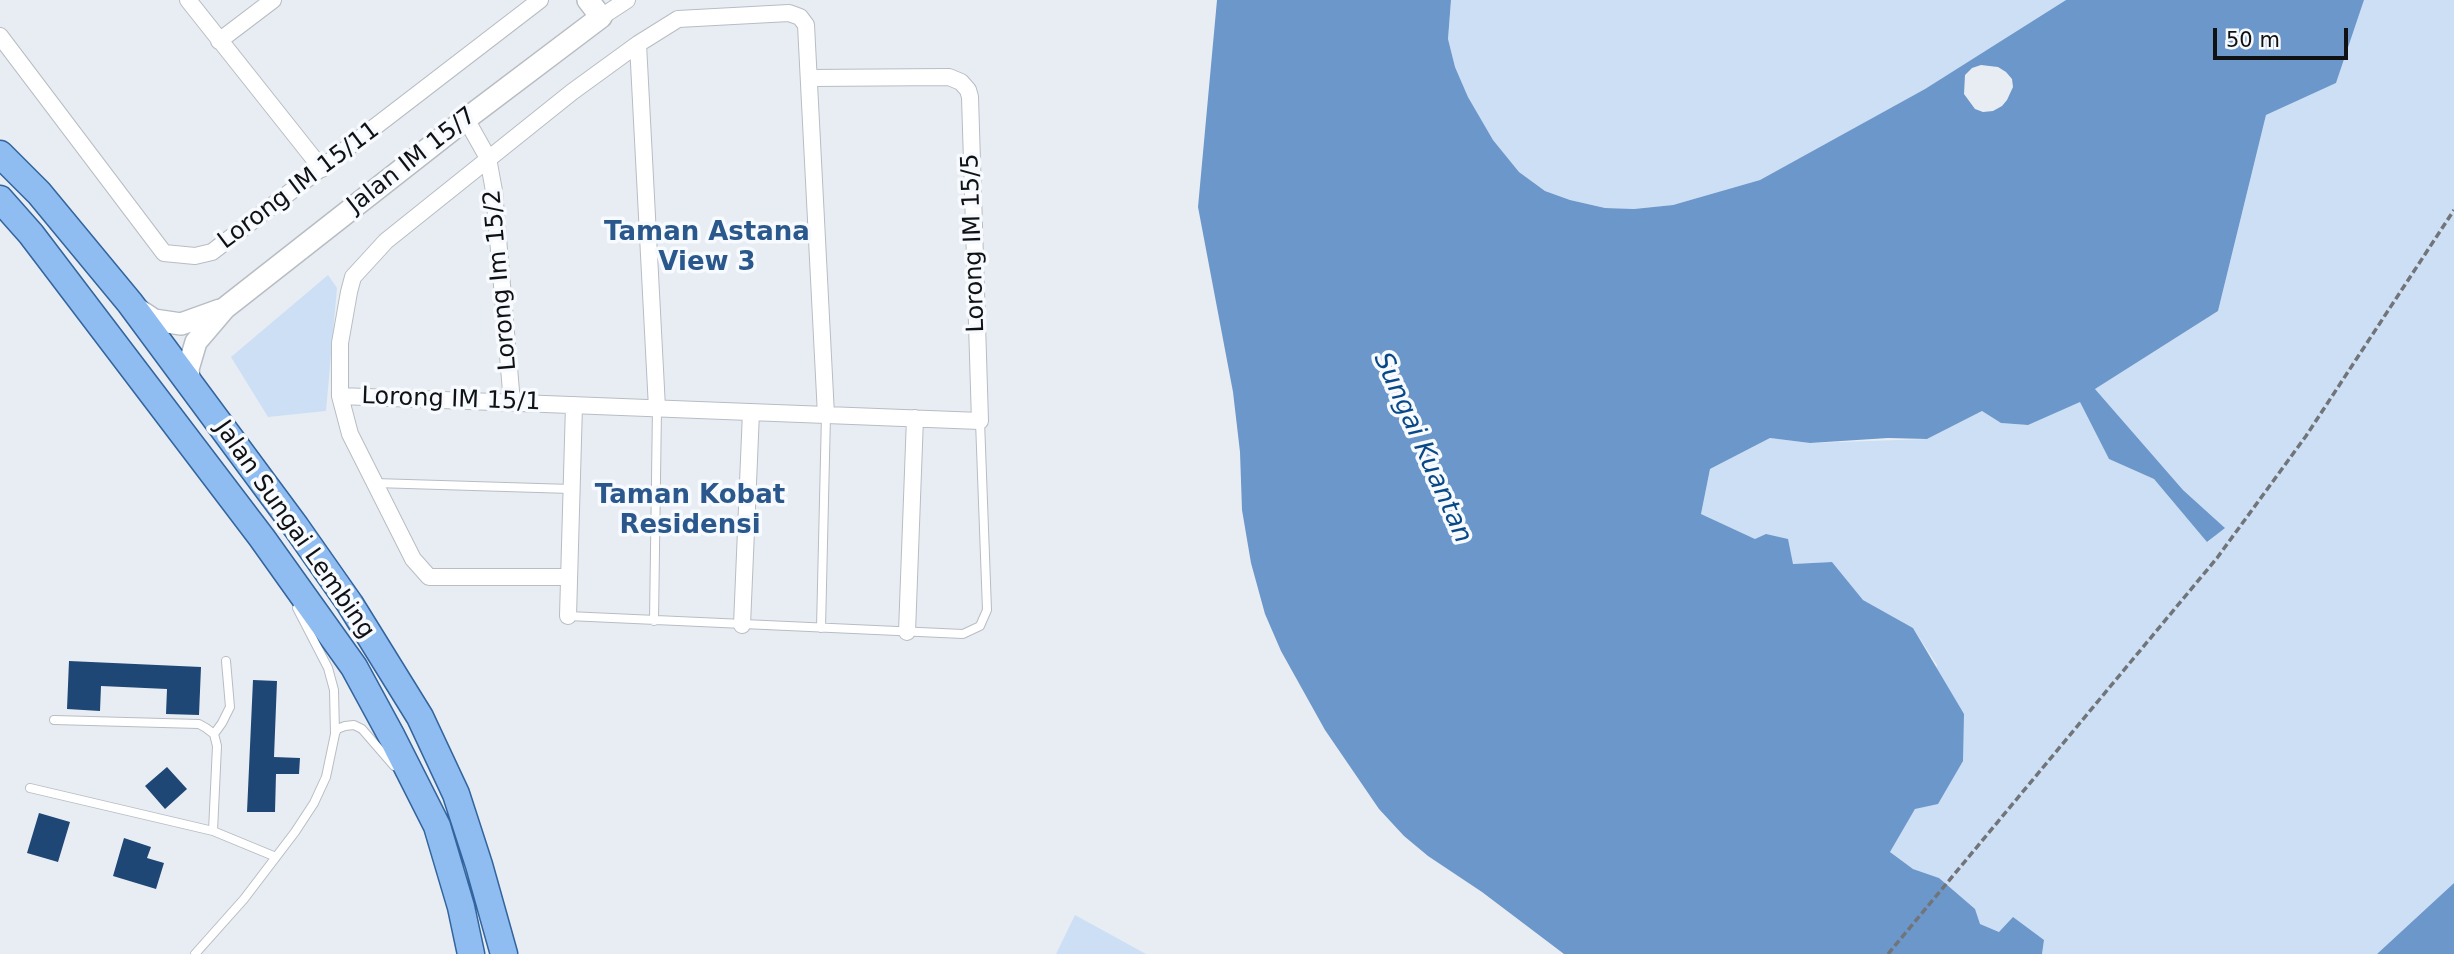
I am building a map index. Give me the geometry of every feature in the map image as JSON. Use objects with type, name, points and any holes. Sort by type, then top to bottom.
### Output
[{"type":"main road","name":"Jalan Sungai Lembing","points":[[0,154],[39,193],[130,303],[350,604],[420,717],[456,794],[504,954]]},
{"type":"main road","name":"Jalan Sungai Lembing","points":[[0,199],[31,234],[262,538],[354,667],[437,826],[461,907],[471,954]]},
{"type":"street","points":[[188,0],[322,169]]},
{"type":"street","points":[[219,41],[273,0]]},
{"type":"street","name":"Lorong IM 15/11","points":[[0,36],[164,253],[195,256],[212,252],[540,0]]},
{"type":"street","points":[[588,0],[601,17]]},
{"type":"street","name":"Jalan IM 15/7","points":[[225,308],[466,119],[627,0]]},
{"type":"street","name":"Lorong IM 15/1","points":[[809,78],[806,25],[800,17],[789,13],[678,19],[638,44],[488,158],[386,242],[353,277],[340,343],[340,396],[980,421]]},
{"type":"street","points":[[638,44],[657,408]]},
{"type":"street","name":"Lorong IM 15/5","points":[[809,78],[949,77],[961,82],[970,97],[980,421]]},
{"type":"street","points":[[809,78],[826,415]]},
{"type":"street","points":[[466,119],[488,158]]},
{"type":"street","name":"Lorong Im 15/2","points":[[488,158],[495,204],[512,403]]},
{"type":"street","points":[[130,303],[154,320],[172,324],[189,322],[225,308]]},
{"type":"street","points":[[190,385],[188,369],[196,342],[225,308]]},
{"type":"street","points":[[340,396],[350,433],[413,559],[429,577],[568,576]]},
{"type":"street","points":[[568,616],[574,405]]},
{"type":"street","points":[[743,625],[751,412]]},
{"type":"street","points":[[908,632],[915,418]]},
{"type":"lane","points":[[654,621],[657,408]]},
{"type":"lane","points":[[821,628],[826,415]]},
{"type":"lane","points":[[568,616],[963,634],[979,626],[987,610],[980,421]]},
{"type":"lane","points":[[375,483],[571,489]]},
{"type":"lane","points":[[195,954],[296,832],[326,777],[335,734],[334,690],[328,668],[262,538]]},
{"type":"lane","points":[[214,734],[230,707],[226,661]]},
{"type":"lane","points":[[54,720],[199,724],[214,734],[217,746],[214,831]]},
{"type":"lane","points":[[335,734],[337,729],[345,726],[354,725],[362,729],[397,770],[415,785]]},
{"type":"lane","points":[[30,788],[214,831],[276,857]]},
{"type":"path","points":[[1888,954],[2217,558],[2306,436],[2454,210]]},
{"type":"shaded area","points":[[1451,0],[2066,0],[1925,89],[1760,180],[1673,205],[1634,209],[1605,208],[1570,200],[1545,191],[1519,172],[1493,140],[1468,97],[1455,67],[1448,39]]},
{"type":"shaded area","points":[[2364,0],[2454,0],[2454,883],[2377,954],[2042,954],[2044,940],[1999,932],[1980,924],[1939,878],[1913,869],[1890,852],[1915,809],[1937,665],[1913,628],[1863,600],[1832,562],[1793,564],[1755,539],[1701,514],[1710,469],[1770,438],[1810,443],[1927,439],[1982,411],[2001,423],[2027,425],[2080,401],[2109,459],[2154,479],[2208,542],[2224,527],[2183,490],[2095,389],[2218,311],[2266,115],[2336,83]]},
{"type":"shaded area","points":[[328,275],[337,288],[326,411],[268,417],[231,357]]},
{"type":"shaded area","points":[[1075,915],[1146,954],[1056,954]]},
{"type":"water","name":"Sungai Kuantan","points":[[1217,0],[1451,0],[1448,39],[1455,67],[1468,97],[1493,140],[1519,172],[1545,191],[1570,200],[1605,208],[1634,209],[1673,205],[1760,180],[1925,89],[2066,0],[2364,0],[2336,83],[2266,115],[2218,311],[2095,389],[2183,490],[2225,528],[2207,542],[2154,479],[2109,459],[2080,402],[2028,425],[2001,423],[1982,411],[1927,439],[1888,438],[1810,443],[1770,438],[1710,469],[1701,514],[1755,539],[1766,534],[1788,539],[1793,564],[1832,562],[1863,600],[1913,628],[1964,714],[1963,761],[1938,804],[1915,809],[1890,852],[1913,869],[1939,878],[1975,909],[1980,924],[1999,932],[2013,917],[2044,940],[2042,954],[1564,954],[1404,836],[1379,809],[1325,730],[1281,651],[1265,614],[1251,563],[1242,510],[1240,452],[1233,392],[1198,207]],"holes":[[[1981,65],[1998,67],[2012,79],[2013,87],[2007,100],[1993,111],[1975,109],[1964,94],[1965,75],[1972,68]]]},
{"type":"water","points":[[2454,883],[2454,954],[2377,954]]},
{"type":"building","points":[[69,661],[201,667],[199,715],[166,714],[167,689],[101,686],[100,711],[67,709]]},
{"type":"building","points":[[253,680],[277,681],[274,757],[300,758],[299,774],[276,774],[275,812],[247,812]]},
{"type":"building","points":[[167,767],[187,789],[165,809],[145,786]]},
{"type":"building","points":[[39,813],[70,822],[58,862],[27,853]]},
{"type":"building","points":[[124,838],[151,847],[147,858],[164,863],[156,889],[113,876]]},
{"type":"district","name":"Taman Astana View 3","points":[[707,248]]},
{"type":"district","name":"Taman Kobat Residensi","points":[[690,511]]}]
